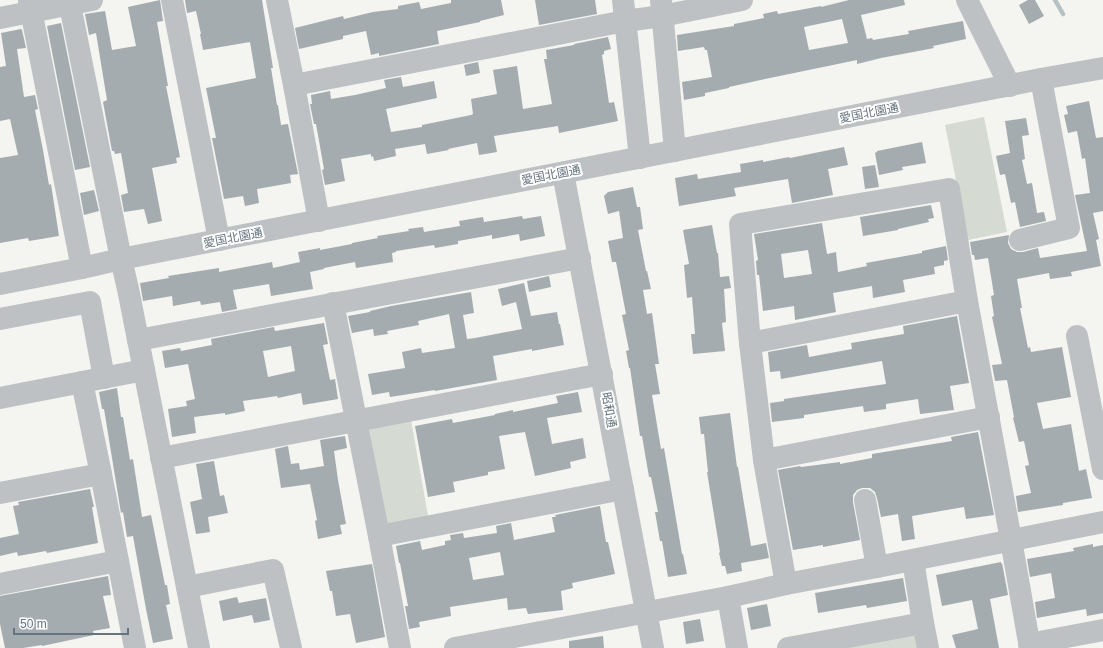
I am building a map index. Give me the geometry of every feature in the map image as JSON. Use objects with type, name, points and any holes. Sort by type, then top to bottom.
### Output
[{"type":"street","points":[[0,18],[30,6],[92,0]]},
{"type":"street","points":[[172,0],[219,240]]},
{"type":"street","points":[[277,0],[319,221]]},
{"type":"street","points":[[622,0],[640,158]]},
{"type":"street","points":[[294,85],[625,21],[662,8],[742,0]]},
{"type":"street","points":[[967,0],[1010,86]]},
{"type":"street","points":[[69,2],[128,289],[199,648]]},
{"type":"street","points":[[30,6],[82,268]]},
{"type":"street","points":[[662,8],[675,151]]},
{"type":"street","name":"愛国北園通","points":[[0,284],[121,259],[1103,68]]},
{"type":"street","points":[[1020,240],[1069,228],[1041,79]]},
{"type":"street","name":"昭和通","points":[[563,173],[653,648]]},
{"type":"street","points":[[786,584],[764,460],[750,342],[740,224],[949,189],[967,301],[1012,540],[1030,646],[1103,630]]},
{"type":"street","points":[[138,340],[580,258]]},
{"type":"street","points":[[750,342],[967,301]]},
{"type":"street","points":[[0,319],[90,302],[104,378]]},
{"type":"street","points":[[333,303],[400,648]]},
{"type":"street","points":[[1078,336],[1103,469]]},
{"type":"street","points":[[0,398],[144,370]]},
{"type":"street","points":[[161,458],[602,374]]},
{"type":"street","points":[[82,382],[135,648]]},
{"type":"street","points":[[764,460],[989,417]]},
{"type":"street","points":[[0,493],[101,474]]},
{"type":"street","points":[[379,536],[623,489]]},
{"type":"street","points":[[865,500],[877,567]]},
{"type":"street","points":[[455,648],[538,640],[646,612],[1103,522]]},
{"type":"street","points":[[914,560],[928,648]]},
{"type":"street","points":[[0,584],[118,561]]},
{"type":"street","points":[[187,588],[273,570],[291,648]]},
{"type":"street","points":[[728,597],[737,648]]},
{"type":"street","points":[[788,648],[923,623]]},
{"type":"shaded area","points":[[984,117],[1007,232],[968,240],[945,125]]},
{"type":"shaded area","points":[[411,420],[428,516],[386,524],[369,427]]},
{"type":"shaded area","points":[[920,630],[923,648],[820,648]]},
{"type":"building","points":[[160,0],[163,21],[157,22],[168,86],[166,86],[180,157],[176,158],[177,163],[152,168],[162,221],[148,224],[144,209],[124,212],[121,195],[128,193],[121,153],[115,154],[114,151],[112,151],[103,102],[107,100],[96,33],[89,35],[85,14],[105,11],[112,50],[136,46],[128,7]]},
{"type":"building","points":[[185,0],[262,0],[273,68],[271,68],[281,125],[288,124],[298,174],[290,175],[291,183],[257,189],[259,203],[245,206],[243,196],[224,199],[212,138],[216,138],[206,88],[256,78],[250,42],[203,50],[196,11],[187,13]]},
{"type":"building","points":[[451,0],[501,0],[504,15],[480,22],[437,31],[439,44],[379,56],[379,53],[371,55],[366,31],[343,36],[343,39],[299,49],[295,28],[343,16],[344,19],[373,12],[398,9],[398,6],[419,2],[421,9],[451,3]]},
{"type":"building","points":[[535,0],[595,0],[597,14],[539,25]]},
{"type":"building","points":[[849,0],[904,0],[905,5],[861,15],[867,39],[872,38],[873,40],[909,34],[908,31],[963,21],[966,39],[933,46],[934,48],[857,64],[857,60],[765,79],[705,93],[705,96],[684,100],[682,82],[712,77],[707,50],[705,50],[704,47],[678,51],[677,35],[734,26],[734,24],[764,18],[763,14],[777,11],[778,14],[821,7]],"holes":[[[842,19],[848,43],[809,50],[804,27]]]},
{"type":"building","points":[[1028,0],[1035,0],[1044,16],[1029,24],[1019,5]]},
{"type":"building","points":[[61,23],[90,167],[75,170],[47,26]]},
{"type":"building","points":[[21,29],[26,48],[17,49],[24,97],[35,95],[38,109],[35,110],[49,185],[51,184],[59,236],[29,241],[28,238],[0,243],[0,158],[18,155],[10,119],[0,121],[0,67],[6,66],[1,33]]},
{"type":"building","points":[[608,37],[611,49],[604,51],[604,54],[602,55],[609,103],[614,102],[618,121],[559,133],[558,126],[494,136],[497,152],[479,155],[477,143],[427,154],[425,144],[395,149],[396,156],[374,161],[371,154],[341,159],[345,181],[325,185],[322,170],[324,169],[316,124],[314,124],[310,104],[312,104],[311,95],[330,91],[331,99],[355,95],[386,88],[384,80],[401,77],[403,87],[434,81],[437,98],[386,109],[391,132],[422,127],[422,125],[473,114],[471,99],[497,94],[493,70],[517,66],[523,109],[552,104],[544,59],[547,59],[546,50]]},
{"type":"building","points":[[478,62],[480,73],[466,76],[464,65]]},
{"type":"building","points":[[1089,101],[1096,138],[1103,137],[1103,211],[1093,213],[1099,239],[1096,240],[1101,266],[1071,272],[1072,276],[1050,279],[1049,273],[1017,279],[1022,308],[1020,308],[1028,348],[1030,347],[1031,352],[1062,347],[1071,397],[1037,403],[1043,429],[1071,424],[1079,471],[1086,469],[1092,498],[1063,503],[1063,505],[1018,512],[1016,496],[1031,493],[1025,466],[1029,465],[1024,441],[1019,442],[1013,418],[1007,380],[995,381],[992,365],[1002,364],[992,317],[994,316],[991,296],[994,295],[988,258],[975,260],[974,255],[972,255],[970,242],[1009,235],[1008,243],[1011,249],[1017,252],[1023,252],[1038,248],[1040,258],[1087,251],[1075,195],[1090,193],[1085,158],[1082,159],[1077,131],[1068,133],[1064,115],[1068,114],[1066,106]]},
{"type":"building","points":[[1026,118],[1029,135],[1022,136],[1025,159],[1022,160],[1027,184],[1032,183],[1037,213],[1044,212],[1046,221],[1020,227],[1015,202],[1011,203],[1005,174],[1000,175],[996,156],[1010,153],[1005,121]]},
{"type":"building","points":[[922,142],[926,163],[902,167],[903,170],[879,175],[875,153],[877,151]]},
{"type":"building","points":[[844,147],[848,165],[828,169],[833,195],[792,203],[788,179],[734,188],[736,196],[679,206],[675,178],[697,174],[698,179],[741,172],[740,164],[763,160],[763,162],[790,158]]},
{"type":"building","points":[[875,165],[879,187],[865,189],[862,167]]},
{"type":"building","points":[[633,187],[637,207],[640,207],[643,229],[638,230],[651,289],[643,290],[647,314],[652,313],[659,364],[655,364],[660,394],[652,395],[661,449],[664,448],[682,554],[687,574],[668,577],[655,512],[658,512],[651,477],[649,477],[642,436],[640,436],[626,351],[629,350],[622,315],[626,314],[616,262],[612,262],[608,241],[623,238],[619,211],[608,214],[604,196],[608,192]]},
{"type":"building","points":[[94,190],[99,211],[84,215],[80,193]]},
{"type":"building","points":[[931,205],[934,218],[928,219],[929,222],[898,230],[863,236],[860,217]]},
{"type":"building","points":[[522,216],[523,219],[541,216],[545,236],[520,241],[519,234],[492,239],[492,235],[458,241],[458,244],[435,248],[434,245],[396,251],[392,253],[393,262],[356,268],[355,262],[310,272],[313,289],[271,296],[269,284],[233,290],[237,309],[222,312],[220,302],[201,305],[200,301],[173,306],[172,296],[143,301],[140,283],[169,278],[168,276],[219,268],[219,272],[272,262],[273,268],[300,262],[298,252],[320,248],[320,250],[352,244],[378,238],[377,236],[409,231],[408,229],[423,227],[424,232],[460,226],[459,221],[483,217],[484,222]]},
{"type":"building","points":[[822,223],[827,254],[836,252],[838,272],[867,266],[866,263],[922,253],[922,251],[946,246],[948,260],[944,261],[944,265],[934,267],[935,274],[903,280],[905,292],[873,298],[872,286],[833,293],[836,312],[795,320],[794,306],[763,311],[759,275],[757,275],[756,261],[758,260],[754,234]],"holes":[[[808,250],[812,274],[784,278],[781,254]]]},
{"type":"building","points":[[712,225],[718,253],[720,277],[729,276],[731,288],[724,289],[726,322],[722,323],[725,351],[693,354],[691,334],[695,334],[692,297],[687,298],[684,265],[689,264],[683,230]]},
{"type":"building","points":[[549,276],[551,287],[529,292],[527,281]]},
{"type":"building","points":[[524,283],[531,316],[557,312],[564,345],[493,356],[497,380],[390,397],[389,392],[372,395],[368,374],[405,368],[402,352],[421,348],[422,353],[455,348],[449,314],[418,321],[419,325],[387,331],[388,334],[374,336],[373,329],[352,333],[348,316],[391,306],[471,292],[474,313],[463,315],[467,339],[475,338],[522,329],[516,302],[502,306],[498,289]]},
{"type":"building","points":[[957,316],[969,383],[950,386],[954,410],[920,414],[918,399],[886,404],[886,409],[864,412],[863,406],[804,415],[804,418],[772,422],[770,403],[784,401],[784,399],[886,384],[882,361],[781,379],[780,371],[770,372],[768,352],[807,345],[809,357],[852,349],[851,343],[904,334],[903,326]]},
{"type":"building","points":[[324,323],[328,344],[323,345],[330,380],[335,379],[338,399],[303,405],[301,393],[278,398],[277,396],[243,401],[245,411],[225,415],[225,413],[194,417],[196,433],[172,437],[168,409],[187,406],[186,401],[195,399],[188,364],[165,368],[162,351],[180,348],[181,351],[212,345],[211,339],[274,327],[275,331]],"holes":[[[291,346],[295,371],[268,377],[263,351]]]},
{"type":"building","points":[[117,388],[121,417],[123,417],[130,460],[133,459],[142,517],[151,515],[170,604],[166,605],[173,639],[153,643],[133,536],[127,537],[123,512],[121,513],[104,409],[102,409],[99,392]]},
{"type":"building","points":[[578,392],[582,412],[547,418],[552,444],[583,438],[586,458],[570,462],[571,468],[535,476],[525,432],[499,436],[505,469],[488,472],[488,475],[453,482],[455,492],[428,497],[415,426],[452,419],[453,423],[513,410],[513,412],[558,403],[556,396]]},
{"type":"building","points":[[730,413],[737,467],[751,546],[766,543],[769,558],[741,563],[742,571],[727,574],[725,566],[722,566],[719,553],[707,472],[704,434],[701,434],[699,417]]},
{"type":"building","points":[[978,432],[994,515],[966,519],[964,507],[912,516],[915,539],[902,541],[898,514],[881,517],[875,492],[870,488],[862,488],[857,490],[853,495],[860,540],[823,547],[823,545],[793,550],[778,470],[840,462],[840,464],[872,458],[872,454],[952,441],[951,437]]},
{"type":"building","points":[[345,436],[347,448],[334,451],[346,524],[340,525],[342,534],[318,539],[315,521],[317,520],[310,484],[281,488],[275,449],[288,446],[291,464],[299,463],[300,470],[324,466],[320,440]]},
{"type":"building","points":[[214,461],[220,496],[224,495],[228,513],[208,517],[210,532],[196,534],[190,502],[202,499],[196,464]]},
{"type":"building","points":[[90,489],[94,507],[92,507],[98,543],[47,553],[46,551],[18,556],[17,552],[0,556],[0,538],[19,534],[13,506],[19,505],[18,502]]},
{"type":"building","points":[[600,506],[606,542],[608,542],[615,574],[572,583],[573,588],[561,591],[563,610],[528,614],[526,608],[508,610],[507,598],[450,607],[451,616],[419,622],[420,627],[409,629],[405,606],[408,606],[396,546],[420,541],[422,550],[445,545],[445,541],[451,540],[450,535],[463,533],[464,538],[497,533],[496,526],[511,523],[514,540],[555,532],[552,517],[556,517],[555,515]],"holes":[[[500,552],[504,575],[473,580],[469,558]]]},
{"type":"building","points":[[1093,544],[1093,547],[1103,545],[1103,613],[1087,616],[1086,609],[1037,618],[1035,602],[1055,598],[1051,573],[1030,577],[1027,559],[1074,551],[1073,548]]},
{"type":"building","points":[[1001,562],[1008,595],[990,599],[999,648],[956,648],[952,635],[978,629],[972,600],[942,606],[936,575]]},
{"type":"building","points":[[372,564],[385,637],[356,643],[350,614],[336,616],[332,591],[330,591],[326,571]]},
{"type":"building","points":[[108,576],[111,595],[103,596],[110,628],[93,631],[94,635],[42,646],[5,648],[0,624],[0,596]]},
{"type":"building","points":[[903,578],[907,601],[867,608],[866,605],[818,613],[815,593]]},
{"type":"building","points":[[237,597],[239,603],[266,598],[270,620],[254,623],[252,615],[223,621],[219,601]]},
{"type":"building","points":[[767,604],[771,626],[751,630],[747,608]]},
{"type":"building","points":[[700,619],[704,641],[686,644],[683,622]]},
{"type":"building","points":[[603,636],[604,648],[569,648],[569,641]]},
{"type":"waterway","points":[[1055,0],[1063,14]]}]
